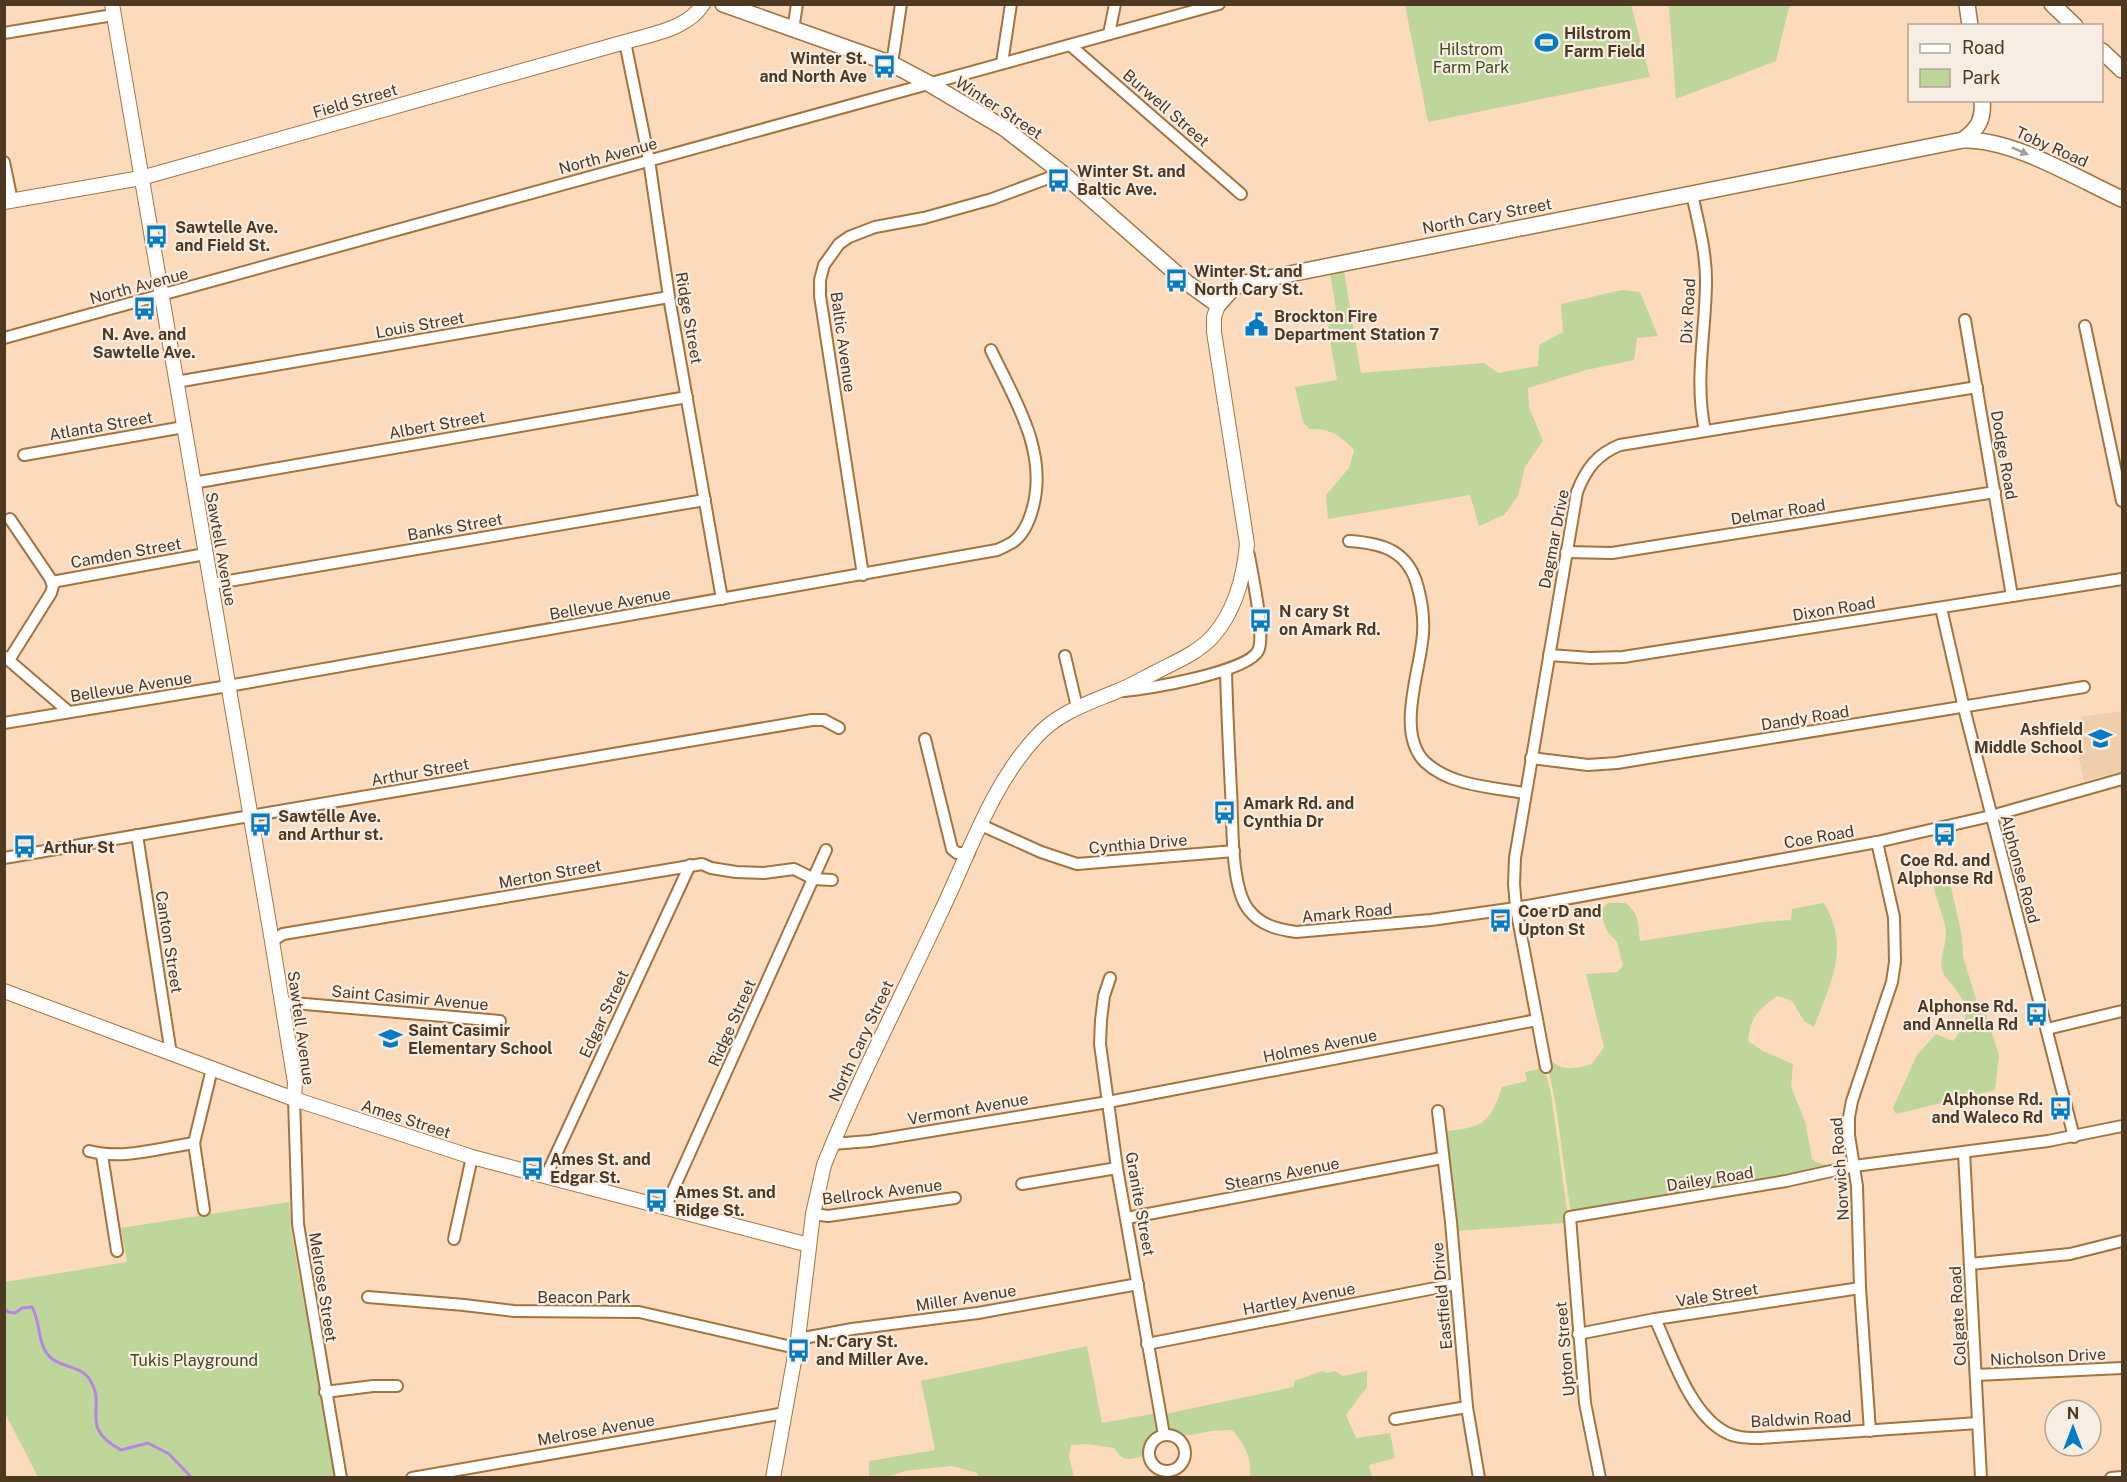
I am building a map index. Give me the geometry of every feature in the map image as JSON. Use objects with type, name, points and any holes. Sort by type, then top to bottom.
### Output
[{"type":"main road","name":"Winter Street","points":[[723,4],[892,64],[1004,129],[1062,174],[1186,282],[1218,305]]},
{"type":"main road","points":[[1967,4],[1970,24]]},
{"type":"main road","points":[[2052,4],[2072,24]]},
{"type":"main road","points":[[2103,52],[2122,70]]},
{"type":"main road","points":[[1963,140],[1977,128],[1981,120],[1983,102]]},
{"type":"main road","name":"North Cary Street","points":[[1218,305],[1233,288],[1245,283],[1963,140]]},
{"type":"main road","name":"Toby Road","points":[[1963,140],[1986,141],[2012,148],[2122,199]]},
{"type":"street","name":"Field Street","points":[[8,201],[141,178],[626,42],[689,21],[703,4]]},
{"type":"street","points":[[793,30],[797,4]]},
{"type":"street","points":[[892,64],[901,4]]},
{"type":"street","points":[[1002,63],[1011,4]]},
{"type":"street","points":[[1109,34],[1115,4]]},
{"type":"street","name":"North Avenue","points":[[4,338],[1219,4]]},
{"type":"street","points":[[4,33],[112,10]]},
{"type":"street","name":"Sawtell Avenue","points":[[112,10],[272,941],[295,1083],[294,1099]]},
{"type":"street","name":"Ridge Street","points":[[626,42],[649,160],[669,297],[722,599]]},
{"type":"street","name":"Burwell Street","points":[[1070,45],[1241,194]]},
{"type":"street","points":[[4,162],[8,201]]},
{"type":"street","name":"Baltic Avenue","points":[[863,575],[820,296],[820,280],[824,265],[839,244],[863,231],[962,208],[1062,174]]},
{"type":"street","name":"Dix Road","points":[[1692,194],[1705,260],[1705,302],[1699,384],[1705,431]]},
{"type":"street","name":"Louis Street","points":[[176,382],[669,297]]},
{"type":"street","name":"North Cary Street","points":[[1118,691],[1139,690],[1226,671],[1250,660],[1258,650],[1261,635],[1214,332],[1214,317],[1218,305]]},
{"type":"street","name":"Dodge Road","points":[[1965,320],[2012,596]]},
{"type":"street","points":[[2085,326],[2122,501]]},
{"type":"street","name":"Bellevue Avenue","points":[[4,723],[228,686],[997,550],[1014,541],[1031,516],[1035,501],[1037,461],[1031,436],[991,350]]},
{"type":"street","name":"Dagmar Drive","points":[[1516,908],[1515,858],[1524,793],[1577,492],[1589,466],[1598,457],[1620,445],[1977,387]]},
{"type":"street","name":"Albert Street","points":[[193,483],[687,397]]},
{"type":"street","name":"Atlanta Street","points":[[24,454],[184,427]]},
{"type":"street","name":"Delmar Road","points":[[1566,552],[1612,554],[1995,492]]},
{"type":"street","name":"Banks Street","points":[[211,584],[705,500]]},
{"type":"street","points":[[10,519],[52,582],[51,593],[7,658],[69,712]]},
{"type":"street","points":[[1349,541],[1371,542],[1385,546],[1400,556],[1411,569],[1417,582],[1424,621],[1411,710],[1413,737],[1418,753],[1436,770],[1452,778],[1469,784],[1524,793]]},
{"type":"street","name":"North Cary Street","points":[[773,1478],[797,1343],[813,1214],[824,1165],[981,825],[1011,766],[1038,735],[1057,718],[1077,707],[1118,691],[1189,655],[1212,637],[1228,613],[1238,590],[1244,573],[1247,544]]},
{"type":"street","name":"Camden Street","points":[[52,582],[206,554]]},
{"type":"street","name":"Dixon Road","points":[[1549,655],[1623,657],[2122,579]]},
{"type":"street","name":"Alphonse Road","points":[[1941,608],[1991,816],[2074,1137]]},
{"type":"street","points":[[1065,656],[1077,707]]},
{"type":"street","name":"Amark Road","points":[[1226,671],[1234,851],[1238,886],[1246,908],[1259,921],[1274,929],[1296,932],[1431,920],[1516,908]]},
{"type":"street","name":"Dandy Road","points":[[1531,758],[1588,765],[1617,764],[2084,687]]},
{"type":"street","name":"Arthur Street","points":[[4,858],[812,720],[824,720],[839,728]]},
{"type":"street","points":[[925,739],[952,849],[957,853],[969,853]]},
{"type":"street","name":"Coe Road","points":[[1516,908],[1877,842],[1991,816],[2122,779]]},
{"type":"street","name":"Cynthia Drive","points":[[981,825],[1041,852],[1077,864],[1234,851]]},
{"type":"street","name":"Canton Street","points":[[137,835],[171,1054]]},
{"type":"street","name":"Norwich Road","points":[[1869,1431],[1860,1288],[1857,1186],[1849,1135],[1852,1101],[1892,982],[1895,962],[1894,917],[1877,842]]},
{"type":"street","name":"Ridge Street","points":[[665,1208],[826,850]]},
{"type":"street","name":"Merton Street","points":[[272,941],[283,934],[702,864],[736,872],[764,873],[794,869],[814,879],[832,880]]},
{"type":"street","name":"Edgar Street","points":[[546,1176],[690,866]]},
{"type":"street","points":[[1516,908],[1545,1067]]},
{"type":"street","name":"Granite Street","points":[[1110,978],[1104,996],[1100,1044],[1117,1168],[1164,1435]]},
{"type":"street","name":"Ames Street","points":[[4,991],[294,1099],[472,1157],[809,1245]]},
{"type":"street","name":"Saint Casimir Avenue","points":[[282,1002],[500,1021]]},
{"type":"street","points":[[2047,1029],[2122,1011]]},
{"type":"street","name":"Holmes Avenue","points":[[1108,1102],[1537,1020]]},
{"type":"street","points":[[204,1210],[194,1143],[212,1069]]},
{"type":"street","name":"Melrose Street","points":[[294,1099],[298,1224],[341,1478]]},
{"type":"street","name":"Vermont Avenue","points":[[832,1144],[870,1141],[990,1119],[1108,1102]]},
{"type":"street","name":"Eastfield Drive","points":[[1438,1111],[1467,1407],[1479,1478]]},
{"type":"street","name":"Dailey Road","points":[[1570,1217],[1786,1181],[1854,1166],[2074,1137],[2122,1126]]},
{"type":"street","points":[[89,1151],[102,1155],[118,1155],[194,1143]]},
{"type":"street","name":"Colgate Road","points":[[1964,1152],[1981,1478]]},
{"type":"street","points":[[102,1155],[117,1251]]},
{"type":"street","points":[[454,1239],[472,1157]]},
{"type":"street","name":"Stearns Avenue","points":[[1127,1218],[1442,1158]]},
{"type":"street","points":[[1022,1185],[1117,1168]]},
{"type":"street","name":"Bellrock Avenue","points":[[813,1214],[828,1216],[956,1198]]},
{"type":"street","name":"Upton Street","points":[[1570,1217],[1585,1403],[1600,1478]]},
{"type":"street","points":[[1970,1264],[2070,1254],[2122,1241]]},
{"type":"street","name":"Miller Avenue","points":[[797,1343],[852,1329],[978,1313],[1138,1284]]},
{"type":"street","name":"Hartley Avenue","points":[[1147,1344],[1456,1284]]},
{"type":"street","name":"Vale Street","points":[[1578,1334],[1655,1319],[1860,1288]]},
{"type":"street","name":"Beacon Park","points":[[368,1297],[514,1311],[639,1311],[797,1343]]},
{"type":"street","name":"Baldwin Road","points":[[1655,1319],[1697,1405],[1711,1422],[1729,1434],[1760,1438],[1978,1424]]},
{"type":"street","name":"Nicholson Drive","points":[[1976,1375],[2122,1368]]},
{"type":"street","points":[[325,1392],[373,1386],[397,1386]]},
{"type":"street","points":[[1395,1419],[1467,1407]]},
{"type":"street","name":"Melrose Avenue","points":[[412,1478],[785,1413]]},
{"type":"street","points":[[2111,1478],[2122,1477]]},
{"type":"shaded area","name":"Ashfield Middle School","points":[[2122,711],[2122,801],[2118,772],[2084,781],[2079,758],[2081,717]]},
{"type":"green space","name":"Hilstrom Farm Park","points":[[1405,5],[1631,5],[1650,77],[1428,122]]},
{"type":"green space","points":[[1665,5],[1796,5],[1789,7],[1776,61],[1676,99],[1669,7]]},
{"type":"green space","points":[[1344,271],[1361,373],[1484,363],[1498,373],[1538,366],[1539,345],[1563,332],[1561,304],[1622,290],[1640,292],[1658,336],[1637,338],[1634,360],[1586,370],[1528,388],[1529,407],[1543,441],[1525,467],[1518,496],[1504,515],[1479,526],[1470,495],[1328,519],[1326,495],[1349,468],[1354,450],[1334,434],[1309,429],[1303,422],[1295,387],[1337,380],[1328,329],[1330,313],[1336,309],[1330,273]]},
{"type":"green space","points":[[1944,874],[1950,883],[1956,909],[1962,937],[1963,957],[1977,1002],[1984,1008],[1999,1055],[1995,1090],[1896,1114],[1893,1108],[1917,1055],[1936,1034],[1953,1041],[1964,1021],[1963,1002],[1943,973],[1942,967],[1946,932],[1933,878]]},
{"type":"green space","points":[[1608,903],[1626,903],[1631,907],[1638,920],[1640,941],[1791,920],[1792,909],[1824,903],[1832,919],[1837,950],[1831,980],[1814,1027],[1804,1021],[1792,1001],[1777,996],[1765,1005],[1753,1019],[1748,1041],[1763,1051],[1793,1064],[1791,1087],[1805,1121],[1812,1159],[1830,1166],[1571,1212],[1548,1068],[1550,1059],[1564,1068],[1592,1064],[1604,1047],[1586,974],[1617,972],[1623,966],[1617,942],[1607,931],[1600,911]]},
{"type":"green space","points":[[1538,1060],[1542,1060],[1551,1093],[1567,1210],[1565,1223],[1458,1231],[1445,1131],[1468,1128],[1483,1122],[1493,1109],[1502,1087],[1527,1081],[1525,1072],[1538,1069]]},
{"type":"green space","name":"Tukis Playground","points":[[289,1202],[292,1236],[335,1477],[38,1477],[5,1413],[5,1282],[127,1262],[121,1228]]},
{"type":"green space","points":[[1087,1346],[1102,1423],[1157,1413],[1158,1430],[1143,1456],[1126,1459],[1120,1456],[1114,1448],[1087,1444],[1071,1445],[1069,1457],[1074,1477],[978,1477],[977,1473],[952,1466],[905,1471],[888,1477],[869,1477],[869,1461],[935,1450],[921,1381]]},
{"type":"green space","points":[[1323,1371],[1326,1373],[1335,1371],[1343,1376],[1367,1371],[1367,1387],[1346,1415],[1356,1438],[1390,1433],[1395,1458],[1369,1465],[1372,1477],[1250,1477],[1247,1452],[1232,1430],[1186,1435],[1170,1432],[1165,1414],[1294,1387],[1294,1381]]},
{"type":"waterway","points":[[4,1308],[8,1312],[15,1313],[22,1308],[32,1307],[43,1347],[51,1358],[87,1375],[95,1390],[97,1425],[100,1433],[108,1441],[121,1450],[148,1443],[169,1454],[192,1478]]},
{"type":"place","name":"Hilstrom Farm Field","points":[[1546,42]]},
{"type":"place","name":"Winter St. and North Ave","points":[[885,67]]},
{"type":"place","name":"Winter St. and Baltic Ave.","points":[[1059,180]]},
{"type":"place","name":"Sawtelle Ave. and Field St.","points":[[157,236]]},
{"type":"place","name":"Winter St. and North Cary St.","points":[[1176,280]]},
{"type":"place","name":"N. Ave. and Sawtelle Ave.","points":[[144,309]]},
{"type":"place","name":"Brockton Fire Department Station 7","points":[[1256,325]]},
{"type":"place","name":"N cary St on Amark Rd.","points":[[1261,620]]},
{"type":"place","name":"Ashfield Middle School","points":[[2101,738]]},
{"type":"place","name":"Amark Rd. and Cynthia Dr","points":[[1225,812]]},
{"type":"place","name":"Sawtelle Ave. and Arthur st.","points":[[260,825]]},
{"type":"place","name":"Coe Rd. and Alphonse Rd","points":[[1945,835]]},
{"type":"place","name":"Arthur St","points":[[25,847]]},
{"type":"place","name":"Coe rD and Upton St","points":[[1500,920]]},
{"type":"place","name":"Alphonse Rd. and Annella Rd","points":[[2036,1015]]},
{"type":"place","name":"Saint Casimir Elementary School","points":[[390,1039]]},
{"type":"place","name":"Alphonse Rd. and Waleco Rd","points":[[2061,1108]]},
{"type":"place","name":"Ames St. and Edgar St.","points":[[532,1168]]},
{"type":"place","name":"Ames St. and Ridge St.","points":[[657,1201]]},
{"type":"place","name":"N. Cary St. and Miller Ave.","points":[[798,1350]]}]
